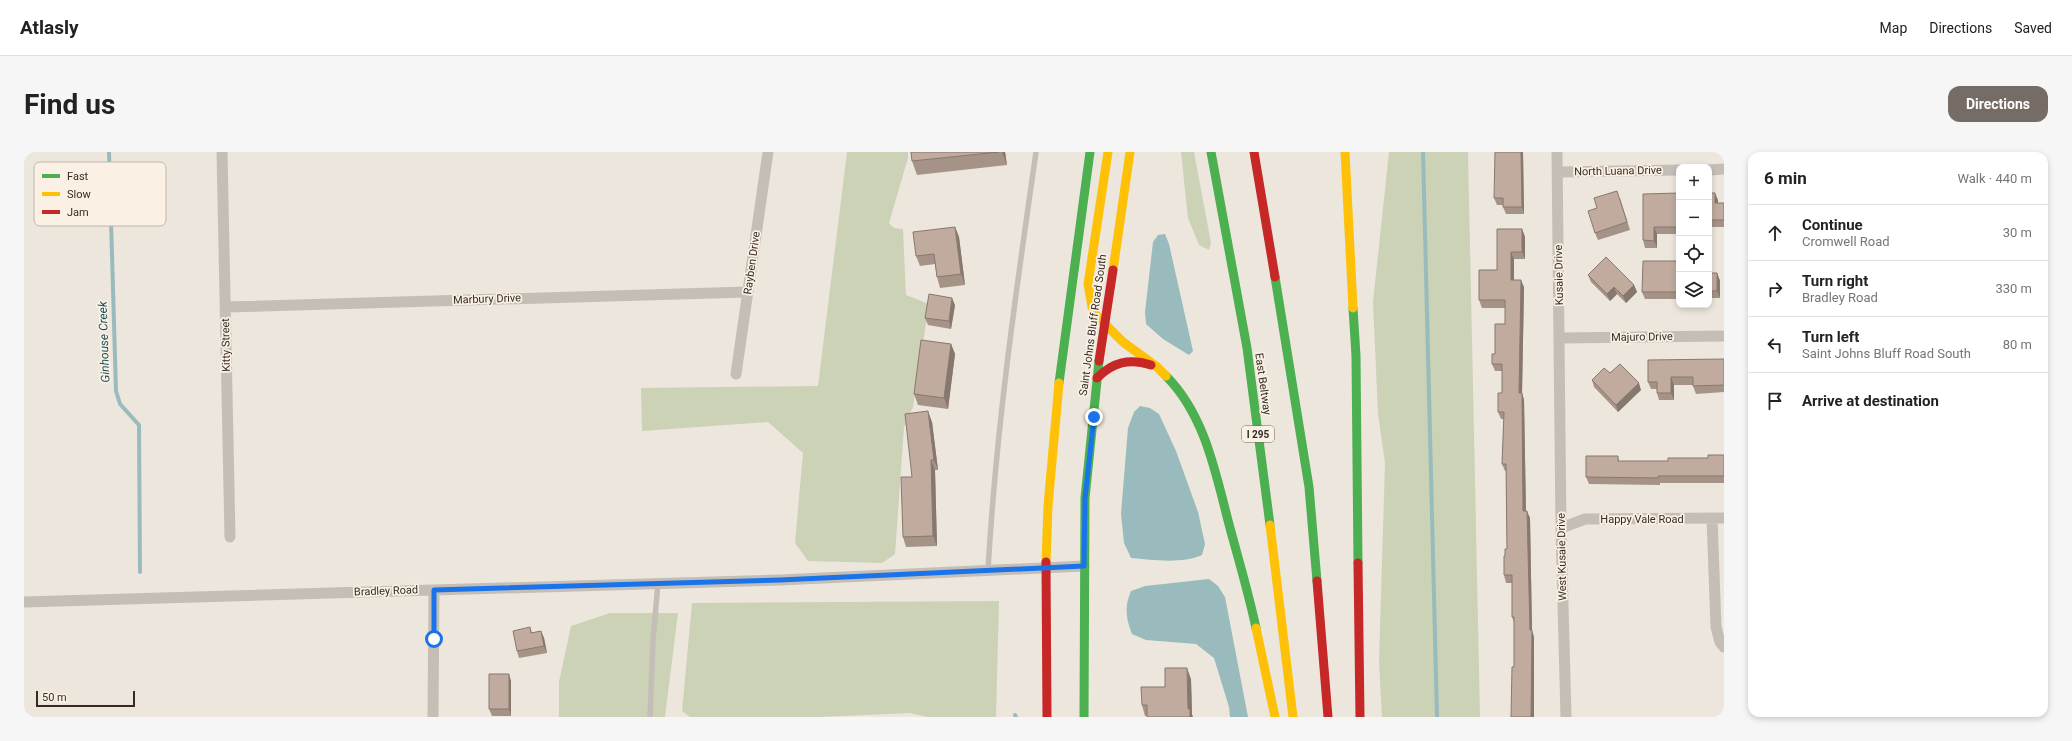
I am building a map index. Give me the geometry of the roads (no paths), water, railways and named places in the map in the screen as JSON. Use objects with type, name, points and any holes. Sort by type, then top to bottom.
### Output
[{"type":"main road","points":[[1047,717],[1048,507],[1055,425],[1069,301],[1090,152]]},
{"type":"main road","points":[[1108,152],[1093,266],[1088,284],[1092,307],[1096,316],[1123,342],[1157,367],[1175,385],[1202,431],[1213,463],[1252,609],[1275,717]]},
{"type":"main road","name":"Saint Johns Bluff Road South","points":[[1084,717],[1085,498],[1096,378],[1130,152]]},
{"type":"main road","name":"East Beltway","points":[[1211,152],[1246,348],[1281,607],[1292,717]]},
{"type":"main road","points":[[1254,152],[1309,486],[1328,717]]},
{"type":"main road","points":[[1345,152],[1356,356],[1360,717]]},
{"type":"main road","points":[[1096,378],[1113,364],[1128,360],[1145,362],[1157,367]]},
{"type":"street","name":"Kitty Street","points":[[222,152],[230,537]]},
{"type":"street","name":"Rayben Drive","points":[[736,374],[768,152]]},
{"type":"street","name":"Kusaie Drive","points":[[1557,152],[1560,397]]},
{"type":"street","name":"North Luana Drive","points":[[1558,172],[1676,170]]},
{"type":"street","points":[[1712,170],[1724,170]]},
{"type":"street","name":"Marbury Drive","points":[[226,307],[748,292]]},
{"type":"street","name":"Majuro Drive","points":[[1560,338],[1724,336]]},
{"type":"street","name":"West Kusaie Drive","points":[[1560,397],[1561,528],[1566,717]]},
{"type":"street","points":[[1712,518],[1716,628],[1720,642],[1724,646]]},
{"type":"street","name":"Happy Vale Road","points":[[1561,528],[1585,519],[1724,518]]},
{"type":"street","name":"Bradley Road","points":[[24,602],[780,580],[1084,566]]},
{"type":"street","points":[[433,717],[434,590]]},
{"type":"lane","points":[[988,570],[993,487],[1007,353],[1036,152]]},
{"type":"lane","points":[[650,717],[653,640],[658,583]]},
{"type":"water","points":[[1165,234],[1169,244],[1193,351],[1189,355],[1163,339],[1146,324],[1145,312],[1153,242],[1158,235]]},
{"type":"water","points":[[1140,406],[1150,408],[1159,414],[1176,451],[1198,512],[1205,544],[1202,555],[1186,560],[1131,558],[1124,543],[1121,514],[1128,428],[1134,412]]},
{"type":"water","points":[[1209,579],[1218,586],[1225,597],[1248,717],[1230,717],[1229,707],[1214,658],[1196,644],[1146,640],[1132,634],[1128,623],[1127,602],[1131,591],[1145,586]]},
{"type":"waterway","name":"Ginhouse Creek","points":[[109,152],[109,162]]},
{"type":"waterway","points":[[1423,152],[1437,717]]},
{"type":"waterway","name":"Ginhouse Creek","points":[[111,226],[116,391],[120,404],[139,425],[140,572]]}]
